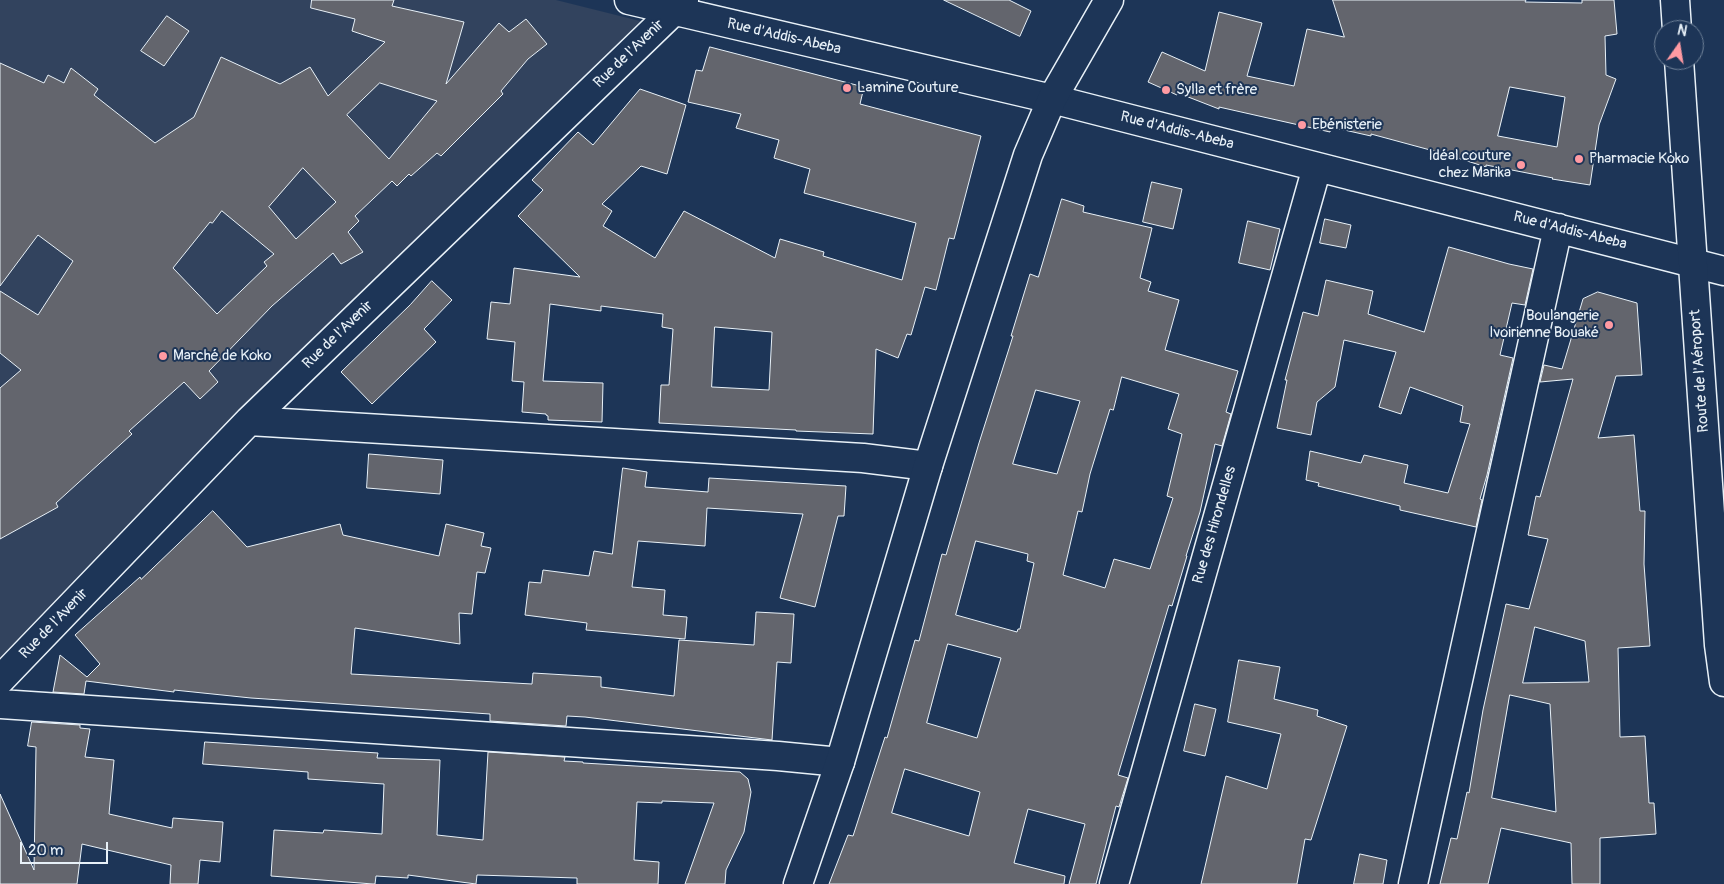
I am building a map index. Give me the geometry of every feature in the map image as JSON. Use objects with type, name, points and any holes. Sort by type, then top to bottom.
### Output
[{"type":"street","name":"Rue d'Addis-Abeba","points":[[629,0],[679,6],[1724,270]]},
{"type":"street","points":[[798,884],[840,762],[928,466],[1028,155],[1052,99],[1109,0]]},
{"type":"street","points":[[1675,0],[1676,20]]},
{"type":"street","name":"Rue de l'Avenir","points":[[0,680],[249,421],[679,6]]},
{"type":"street","name":"Route de l'Aéroport","points":[[1680,70],[1718,645],[1724,682]]},
{"type":"street","name":"Rue des Hirondelles","points":[[1114,884],[1317,166]]},
{"type":"street","points":[[1413,884],[1558,228]]},
{"type":"street","points":[[249,421],[863,458],[928,466]]},
{"type":"street","points":[[0,704],[778,756],[840,762]]},
{"type":"shaded area","name":"Marché de Koko","points":[[0,0],[556,0],[648,23],[0,690]]},
{"type":"building","points":[[312,0],[394,0],[392,6],[464,22],[446,84],[499,23],[509,32],[526,19],[547,44],[528,59],[501,91],[503,94],[441,156],[437,153],[411,176],[409,174],[397,186],[392,181],[355,216],[359,221],[348,232],[363,252],[341,264],[333,253],[272,306],[209,371],[218,382],[200,399],[184,382],[129,431],[132,434],[56,503],[58,507],[0,539],[0,388],[21,370],[0,353],[0,291],[38,315],[73,261],[38,235],[0,286],[0,63],[44,83],[48,75],[64,83],[71,68],[98,89],[94,95],[155,143],[194,117],[221,57],[280,84],[310,67],[328,96],[385,42],[352,31],[355,19],[311,8]],"holes":[[[380,83],[437,101],[389,159],[347,115]],[[303,168],[336,202],[296,239],[269,207]],[[222,211],[274,254],[264,262],[267,266],[217,314],[173,268],[210,222],[212,223]]]},
{"type":"building","points":[[944,0],[1009,0],[1031,11],[1020,36]]},
{"type":"building","points":[[1333,0],[1526,0],[1525,2],[1582,3],[1582,0],[1614,0],[1617,34],[1605,36],[1606,75],[1616,79],[1599,125],[1590,185],[1486,165],[1486,167],[1371,134],[1371,136],[1331,127],[1330,132],[1219,107],[1219,109],[1178,93],[1177,95],[1148,82],[1162,52],[1205,71],[1219,12],[1262,23],[1247,76],[1294,86],[1307,29],[1344,37]],"holes":[[[1510,87],[1565,97],[1557,147],[1498,136]]]},
{"type":"building","points":[[167,16],[189,31],[164,66],[141,51]]},
{"type":"building","points":[[710,47],[864,87],[860,104],[981,136],[954,239],[949,238],[936,290],[925,287],[911,335],[907,334],[898,358],[876,349],[873,434],[659,423],[661,385],[669,385],[673,329],[662,327],[663,314],[601,306],[601,311],[550,304],[543,381],[603,383],[602,422],[548,420],[546,414],[522,412],[524,382],[512,381],[515,342],[487,339],[491,302],[510,304],[514,268],[580,277],[518,216],[543,190],[532,180],[578,132],[593,145],[640,89],[686,105],[667,174],[641,166],[602,204],[612,211],[603,226],[655,258],[684,211],[775,258],[780,239],[824,252],[823,256],[902,280],[916,223],[804,193],[810,169],[774,158],[779,140],[736,128],[741,114],[688,102],[696,70],[702,71]],"holes":[[[715,327],[772,332],[769,390],[712,387]]]},
{"type":"building","points":[[1152,182],[1182,189],[1173,229],[1143,222]]},
{"type":"building","points":[[1062,199],[1084,206],[1083,212],[1152,228],[1140,278],[1151,282],[1148,291],[1179,300],[1165,350],[1238,371],[1226,412],[1231,414],[1222,446],[1215,444],[1200,512],[1172,606],[1169,605],[1118,775],[1128,778],[1119,807],[1116,806],[1096,884],[1069,884],[1085,824],[1028,809],[1014,863],[1065,876],[1064,884],[829,884],[848,835],[853,836],[885,737],[887,738],[915,640],[919,641],[942,554],[946,555],[1030,274],[1038,277]],"holes":[[[1122,377],[1179,394],[1168,429],[1182,434],[1167,496],[1173,498],[1150,569],[1114,559],[1105,588],[1063,575],[1078,511],[1082,512],[1090,474],[1110,409],[1113,410]],[[1036,390],[1080,401],[1057,474],[1013,464]],[[976,541],[1028,554],[1027,561],[1034,563],[1020,629],[1017,632],[956,615]],[[948,644],[1001,658],[977,738],[927,723]],[[905,769],[980,792],[969,836],[892,813]]]},
{"type":"building","points":[[1325,219],[1351,225],[1346,248],[1320,243]]},
{"type":"building","points":[[1248,221],[1280,229],[1270,270],[1239,263]]},
{"type":"building","points":[[1449,247],[1533,269],[1525,305],[1512,303],[1500,355],[1513,358],[1480,499],[1482,500],[1476,527],[1400,510],[1400,506],[1318,486],[1319,483],[1306,480],[1310,451],[1361,463],[1364,455],[1408,465],[1404,483],[1448,493],[1470,424],[1460,422],[1463,406],[1410,387],[1401,414],[1379,407],[1396,352],[1344,340],[1335,387],[1317,402],[1311,435],[1277,428],[1287,380],[1285,380],[1303,312],[1318,316],[1326,280],[1373,291],[1368,314],[1424,332]]},
{"type":"building","points":[[432,281],[452,300],[424,329],[436,342],[372,404],[341,372]]},
{"type":"building","points":[[1598,292],[1637,303],[1642,375],[1616,376],[1598,438],[1634,435],[1640,511],[1645,511],[1644,564],[1650,646],[1618,648],[1620,737],[1645,736],[1649,803],[1654,803],[1656,834],[1600,838],[1600,884],[1572,884],[1571,843],[1501,828],[1488,884],[1440,884],[1451,838],[1457,839],[1467,792],[1469,793],[1483,710],[1506,604],[1529,609],[1548,539],[1528,535],[1536,496],[1540,497],[1573,379],[1540,382],[1544,365],[1562,369],[1583,299]],"holes":[[[1535,627],[1585,641],[1589,682],[1523,683]],[[1510,695],[1550,704],[1556,812],[1492,798]]]},
{"type":"building","points":[[369,454],[443,460],[440,494],[367,488]]},
{"type":"building","points":[[623,468],[647,472],[645,487],[708,492],[709,478],[846,486],[844,516],[838,516],[815,607],[780,598],[803,514],[707,508],[705,546],[638,541],[632,587],[665,590],[663,615],[687,617],[685,639],[586,630],[587,623],[525,615],[529,582],[541,583],[543,570],[589,576],[594,551],[612,554]]},
{"type":"building","points":[[213,511],[247,547],[340,524],[343,535],[439,556],[446,524],[484,533],[481,546],[491,548],[485,573],[477,572],[472,614],[459,613],[460,644],[355,628],[351,674],[532,684],[533,673],[601,677],[601,687],[674,696],[679,640],[754,645],[756,612],[794,614],[791,663],[777,662],[772,740],[585,717],[567,716],[566,726],[490,721],[490,714],[251,698],[174,690],[174,692],[86,681],[84,694],[53,692],[60,655],[87,677],[100,664],[75,635],[140,577],[141,579]]},
{"type":"building","points":[[1239,660],[1280,667],[1274,699],[1318,710],[1317,716],[1347,726],[1311,840],[1305,839],[1297,884],[1201,884],[1226,776],[1267,789],[1281,734],[1228,722]]},
{"type":"building","points":[[1195,704],[1216,709],[1205,756],[1184,751]]},
{"type":"building","points":[[32,722],[80,725],[80,728],[90,729],[85,757],[114,760],[109,814],[172,828],[173,818],[223,822],[220,862],[200,860],[198,884],[170,884],[171,865],[82,844],[77,884],[0,884],[0,794],[34,870],[36,747],[28,746]]},
{"type":"building","points":[[205,742],[378,753],[377,758],[440,760],[437,835],[483,840],[488,752],[565,757],[564,761],[583,763],[740,772],[748,779],[751,792],[744,832],[726,870],[725,884],[685,884],[714,803],[662,801],[662,803],[637,802],[634,860],[659,862],[658,884],[577,884],[577,878],[477,875],[476,884],[408,875],[408,878],[376,876],[375,884],[373,884],[271,876],[274,830],[323,833],[324,830],[382,834],[384,784],[308,779],[308,772],[203,764]]},
{"type":"building","points":[[1360,854],[1387,860],[1383,884],[1354,884]]},
{"type":"place","name":"Lamine Couture","points":[[847,88]]},
{"type":"place","name":"Sylla et frère","points":[[1166,90]]},
{"type":"place","name":"Ebénisterie","points":[[1302,125]]},
{"type":"place","name":"Pharmacie Koko","points":[[1579,159]]},
{"type":"place","name":"Idéal couture chez Marika","points":[[1521,165]]},
{"type":"place","name":"Boulangerie Ivoirienne Bouaké","points":[[1609,325]]},
{"type":"place","name":"Marché de Koko","points":[[163,356]]}]
